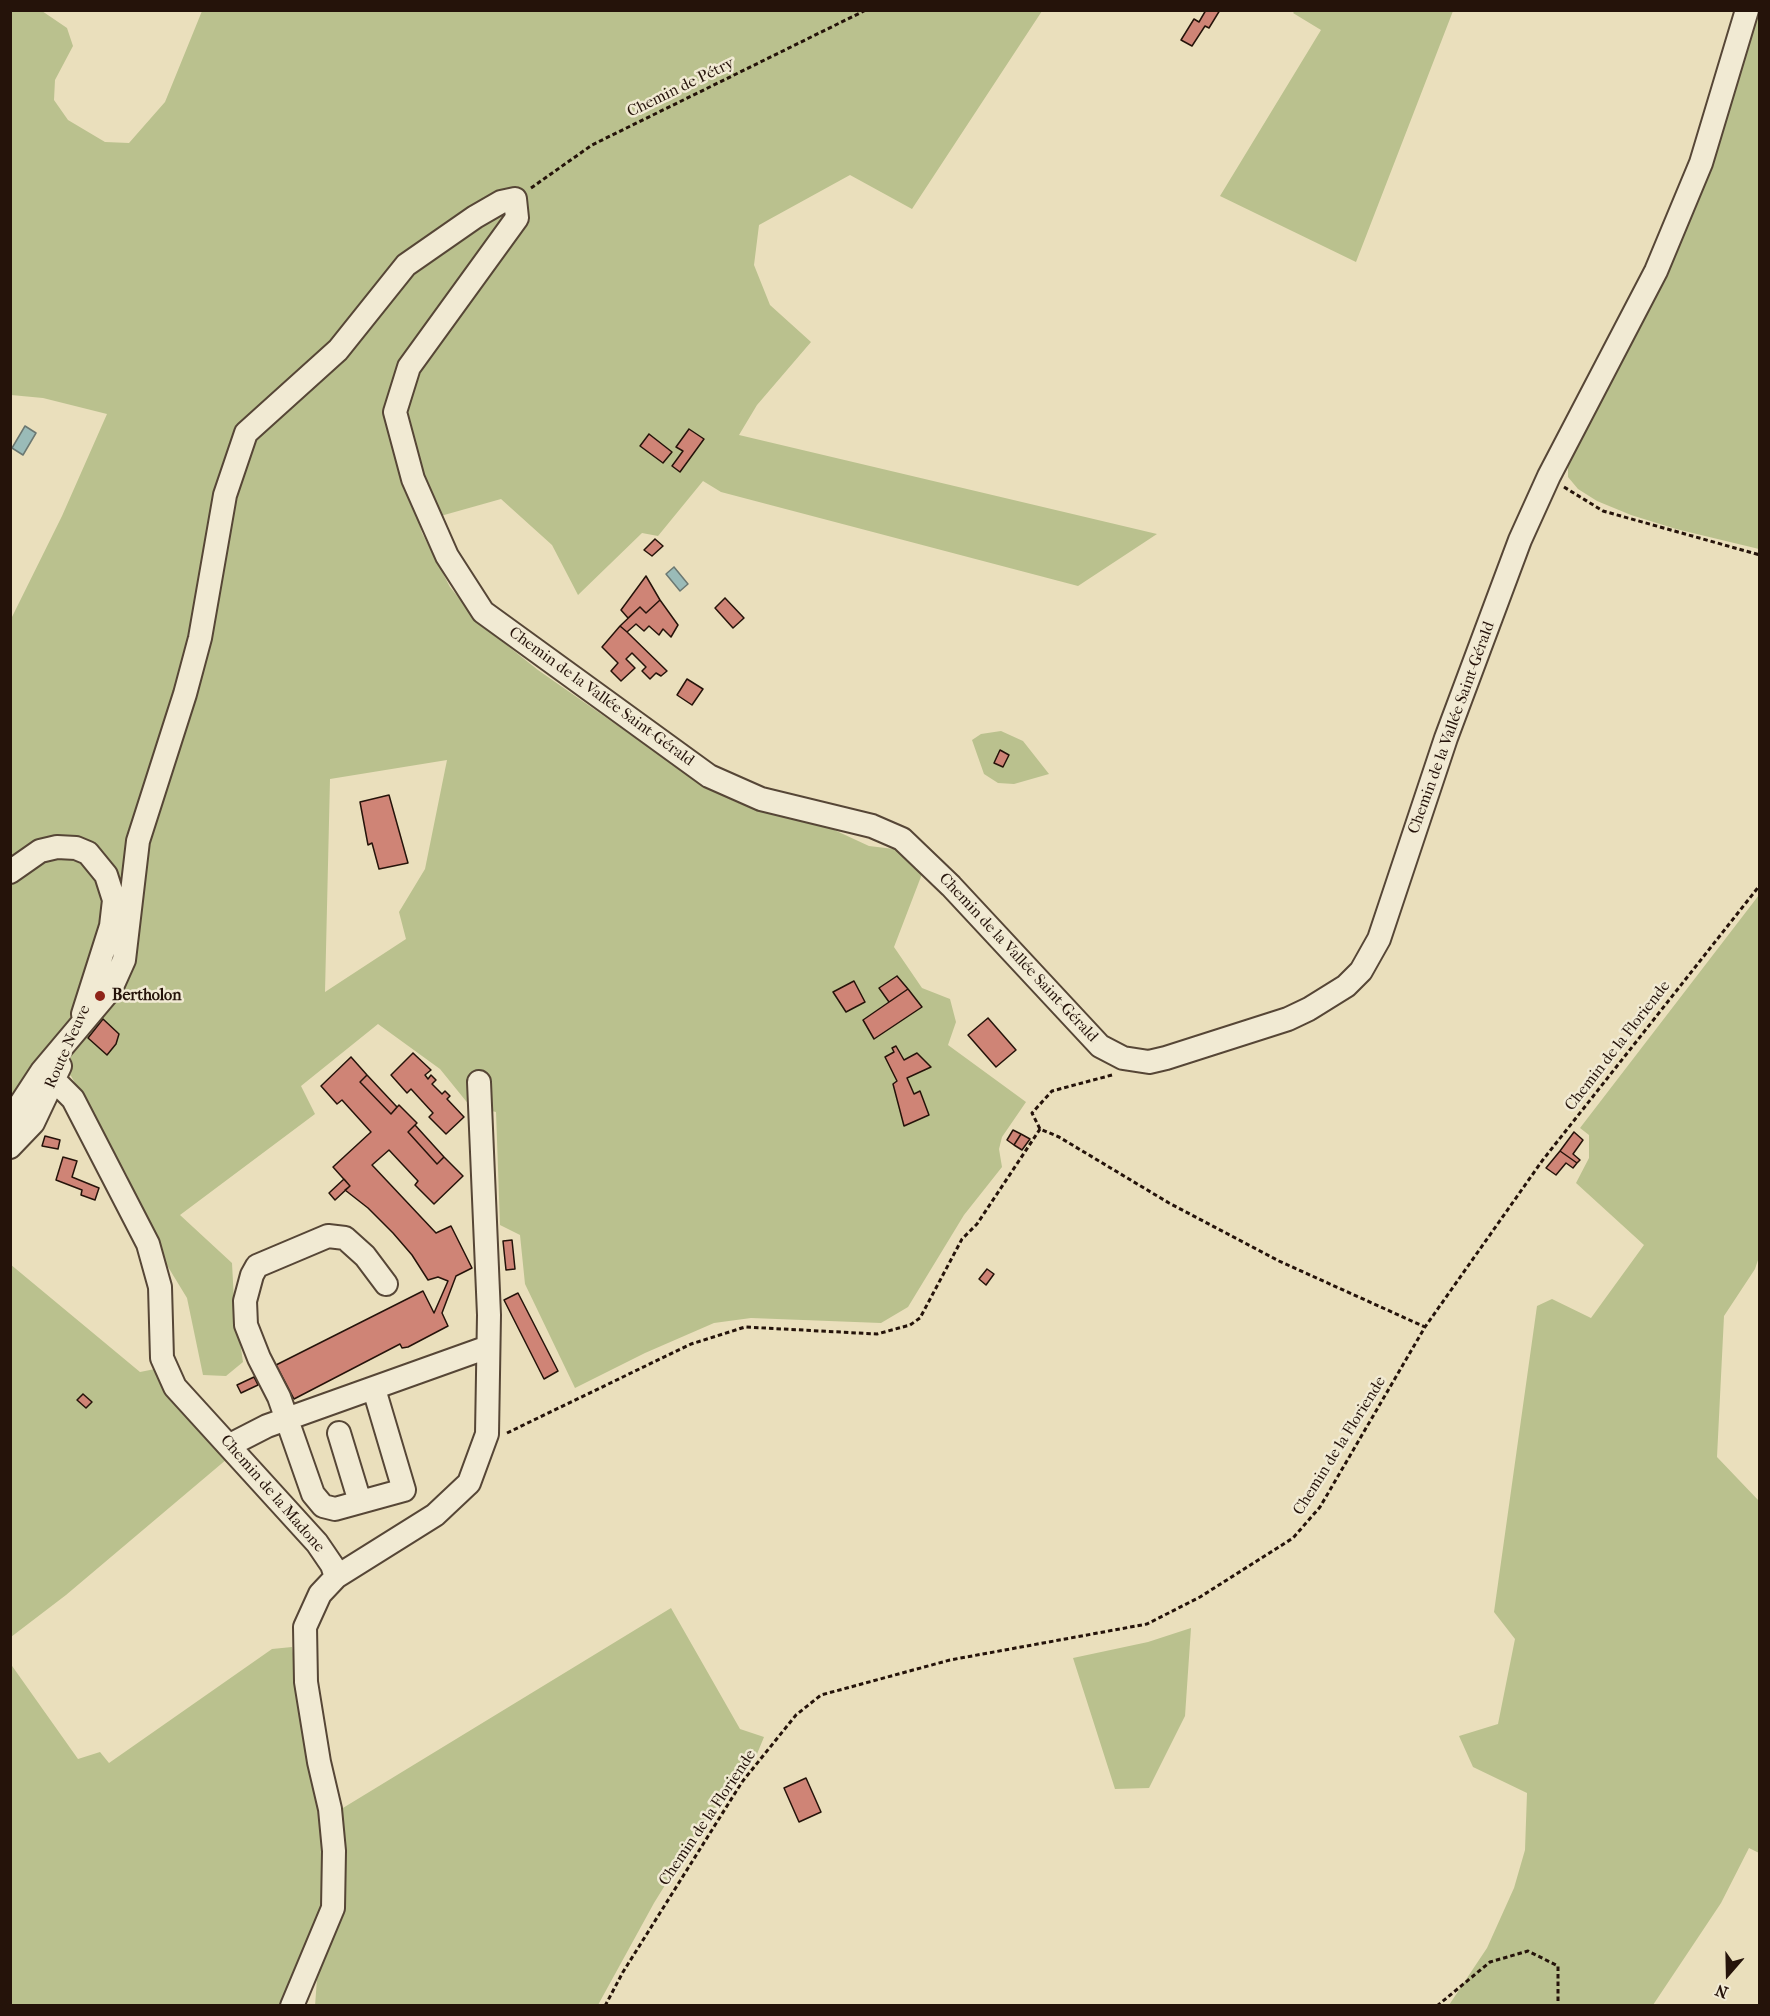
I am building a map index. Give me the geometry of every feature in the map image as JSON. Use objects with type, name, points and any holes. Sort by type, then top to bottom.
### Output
[{"type":"street","name":"Chemin de la Vallée Saint-Gérald","points":[[514,199],[517,218],[409,367],[395,412],[412,479],[447,556],[483,612],[710,776],[761,799],[872,826],[902,839],[951,886],[1100,1046],[1134,1061],[1149,1062],[1288,1019],[1346,986],[1361,971],[1379,939],[1446,738],[1520,540],[1549,476],[1656,271],[1701,163],[1747,10]]},
{"type":"street","points":[[10,1120],[42,1071],[111,989],[124,960],[138,841],[200,638],[225,495],[246,433],[338,350],[406,265],[475,217],[501,202],[514,199]]},
{"type":"street","name":"Route Neuve","points":[[10,872],[40,851],[57,847],[76,848],[88,853],[106,875],[114,900],[111,926],[88,1002],[33,1123],[10,1147]]},
{"type":"street","name":"Chemin de la Madone","points":[[54,1080],[73,1098],[148,1244],[160,1287],[161,1345],[168,1372],[175,1387],[231,1445],[316,1543],[332,1564],[336,1577]]},
{"type":"street","points":[[292,2006],[333,1908],[334,1851],[330,1809],[319,1762],[306,1682],[305,1627],[320,1594],[336,1577],[435,1515],[469,1483],[487,1434],[488,1347],[479,1082]]},
{"type":"street","points":[[374,1389],[404,1490],[335,1509],[322,1506],[313,1494],[286,1420],[246,1325],[244,1301],[257,1266],[328,1236],[345,1238],[365,1256],[386,1284]]},
{"type":"street","points":[[231,1445],[286,1420],[488,1347]]},
{"type":"street","points":[[339,1433],[360,1502]]},
{"type":"path","name":"Chemin de Pétry","points":[[514,199],[592,145],[866,10]]},
{"type":"path","points":[[1549,476],[1603,511],[1760,555]]},
{"type":"path","name":"Chemin de la Floriende","points":[[605,2006],[623,1972],[742,1782],[796,1714],[821,1695],[950,1659],[1147,1624],[1200,1597],[1293,1538],[1320,1507],[1425,1327],[1542,1161],[1760,885]]},
{"type":"path","points":[[1134,1061],[1128,1070],[1052,1091],[1032,1113],[1040,1129],[1059,1137],[1169,1203],[1279,1261],[1425,1327]]},
{"type":"path","points":[[483,1445],[691,1344],[745,1327],[877,1334],[910,1325],[920,1318],[962,1239],[977,1224],[1040,1129]]},
{"type":"path","points":[[1437,2006],[1490,1962],[1528,1952],[1558,1966],[1558,2006]]},
{"type":"green space","points":[[11,11],[42,11],[67,28],[73,46],[55,80],[54,100],[68,120],[105,142],[129,143],[165,102],[202,11],[1042,11],[912,209],[850,175],[759,225],[754,265],[770,305],[811,342],[757,405],[739,435],[1157,534],[1078,586],[721,492],[703,481],[658,536],[642,533],[578,595],[552,545],[501,499],[437,517],[412,442],[410,419],[393,417],[399,457],[422,533],[450,587],[479,623],[538,670],[697,781],[736,802],[759,810],[830,828],[869,846],[894,849],[922,874],[894,947],[922,988],[950,999],[956,1022],[948,1045],[1026,1102],[1002,1137],[999,1149],[1002,1167],[964,1215],[908,1307],[881,1323],[751,1318],[714,1323],[645,1353],[575,1388],[525,1284],[520,1235],[500,1225],[496,1112],[470,1106],[440,1069],[378,1024],[301,1086],[315,1114],[180,1215],[232,1263],[234,1301],[243,1362],[226,1376],[203,1375],[187,1298],[162,1257],[127,1175],[71,1076],[43,1061],[11,1122],[10,621],[62,516],[107,414],[43,398],[11,395]],"holes":[[[447,760],[425,869],[399,912],[406,939],[325,992],[330,779]]]},
{"type":"green space","points":[[1295,11],[1453,11],[1356,262],[1220,196],[1321,30],[1293,13]]},
{"type":"green space","points":[[1755,11],[1759,11],[1759,549],[1676,529],[1631,515],[1597,501],[1578,489],[1568,477],[1571,453]]},
{"type":"green space","points":[[1001,731],[1023,741],[1049,774],[1014,784],[998,783],[984,774],[972,740],[981,734]]},
{"type":"green space","points":[[1759,895],[1759,1257],[1755,1269],[1724,1316],[1717,1457],[1759,1501],[1759,1853],[1749,1848],[1721,1903],[1653,2005],[1449,2005],[1487,1948],[1514,1888],[1525,1850],[1527,1793],[1473,1767],[1459,1736],[1498,1724],[1515,1639],[1494,1612],[1537,1306],[1552,1299],[1591,1318],[1644,1245],[1576,1183],[1589,1158],[1589,1135],[1580,1128]]},
{"type":"green space","points":[[10,1264],[140,1372],[155,1369],[163,1390],[227,1459],[66,1595],[11,1637]]},
{"type":"green space","points":[[671,1608],[740,1729],[764,1737],[757,1754],[701,1827],[654,1903],[598,2005],[315,2006],[317,1979],[336,1927],[338,1811]]},
{"type":"green space","points":[[1191,1628],[1185,1716],[1149,1788],[1115,1789],[1073,1658],[1148,1642]]},
{"type":"green space","points":[[292,1647],[326,1861],[325,1891],[318,1925],[282,2005],[11,2005],[10,1663],[78,1759],[100,1752],[109,1763],[272,1649]]},
{"type":"water","points":[[25,426],[36,433],[23,455],[12,448]]},
{"type":"water","points":[[674,567],[688,584],[680,591],[666,574]]},
{"type":"building","points":[[1206,10],[1220,10],[1209,28],[1205,26],[1192,46],[1181,40],[1194,19],[1199,22]]},
{"type":"building","points":[[689,429],[704,439],[680,472],[672,466],[683,451],[676,447]]},
{"type":"building","points":[[649,434],[672,452],[663,463],[640,446]]},
{"type":"building","points":[[655,539],[663,546],[652,556],[644,550]]},
{"type":"building","points":[[646,576],[660,600],[646,613],[640,607],[628,618],[621,610]]},
{"type":"building","points":[[725,598],[744,618],[733,628],[715,608]]},
{"type":"building","points":[[660,600],[678,625],[671,637],[663,629],[659,635],[649,626],[644,631],[636,624],[627,632],[620,626],[640,607],[646,613]]},
{"type":"building","points":[[620,626],[667,671],[661,676],[656,673],[650,679],[642,671],[646,667],[632,653],[626,659],[635,668],[621,681],[611,671],[618,663],[602,647]]},
{"type":"building","points":[[687,679],[703,689],[692,705],[677,695]]},
{"type":"building","points":[[1000,750],[1009,755],[1003,767],[994,763]]},
{"type":"building","points":[[389,795],[408,863],[379,869],[372,843],[368,845],[360,802]]},
{"type":"building","points":[[897,976],[908,989],[889,1002],[879,988]]},
{"type":"building","points":[[854,981],[865,1002],[846,1012],[833,992]]},
{"type":"building","points":[[908,989],[922,1007],[874,1039],[863,1020]]},
{"type":"building","points":[[988,1018],[1016,1050],[996,1067],[968,1035]]},
{"type":"building","points":[[103,1019],[119,1034],[116,1044],[107,1055],[88,1038]]},
{"type":"building","points":[[896,1046],[904,1060],[917,1053],[931,1067],[907,1078],[914,1094],[920,1091],[929,1115],[904,1126],[893,1084],[897,1081],[885,1057],[894,1052],[892,1048]]},
{"type":"building","points":[[413,1053],[431,1070],[425,1075],[428,1079],[431,1075],[436,1080],[432,1084],[442,1094],[445,1091],[450,1096],[447,1099],[464,1117],[446,1134],[429,1117],[433,1113],[411,1089],[407,1093],[391,1075]]},
{"type":"building","points":[[351,1057],[367,1075],[360,1082],[391,1114],[399,1105],[417,1123],[408,1132],[437,1164],[444,1157],[463,1176],[434,1204],[415,1185],[418,1181],[389,1150],[372,1165],[436,1233],[451,1226],[472,1268],[456,1276],[442,1313],[448,1326],[408,1347],[402,1348],[400,1344],[294,1399],[276,1365],[423,1291],[434,1313],[448,1281],[438,1277],[428,1280],[412,1255],[393,1233],[368,1208],[345,1190],[350,1186],[333,1167],[371,1132],[342,1100],[337,1104],[321,1086]]},
{"type":"building","points":[[367,1075],[397,1107],[391,1114],[360,1082]]},
{"type":"building","points":[[415,1125],[444,1157],[437,1164],[408,1132]]},
{"type":"building","points":[[1013,1130],[1021,1134],[1014,1145],[1007,1140]]},
{"type":"building","points":[[1574,1132],[1583,1140],[1573,1154],[1580,1160],[1577,1163],[1560,1151]]},
{"type":"building","points":[[1021,1134],[1030,1139],[1022,1150],[1014,1145]]},
{"type":"building","points":[[45,1136],[60,1140],[58,1149],[42,1146]]},
{"type":"building","points":[[1560,1151],[1577,1163],[1573,1168],[1566,1163],[1556,1175],[1546,1168]]},
{"type":"building","points":[[63,1157],[77,1161],[72,1177],[99,1188],[95,1200],[81,1195],[82,1190],[56,1180]]},
{"type":"building","points":[[344,1179],[350,1186],[335,1200],[329,1193]]},
{"type":"building","points":[[512,1240],[515,1269],[506,1270],[503,1241]]},
{"type":"building","points":[[987,1269],[994,1274],[986,1285],[979,1279]]},
{"type":"building","points":[[518,1293],[558,1371],[544,1379],[504,1300]]},
{"type":"building","points":[[254,1377],[258,1385],[241,1393],[237,1385]]},
{"type":"building","points":[[83,1394],[92,1402],[86,1408],[77,1400]]},
{"type":"building","points":[[806,1778],[821,1812],[799,1822],[784,1788]]},
{"type":"place","name":"Bertholon","points":[[100,996]]}]
